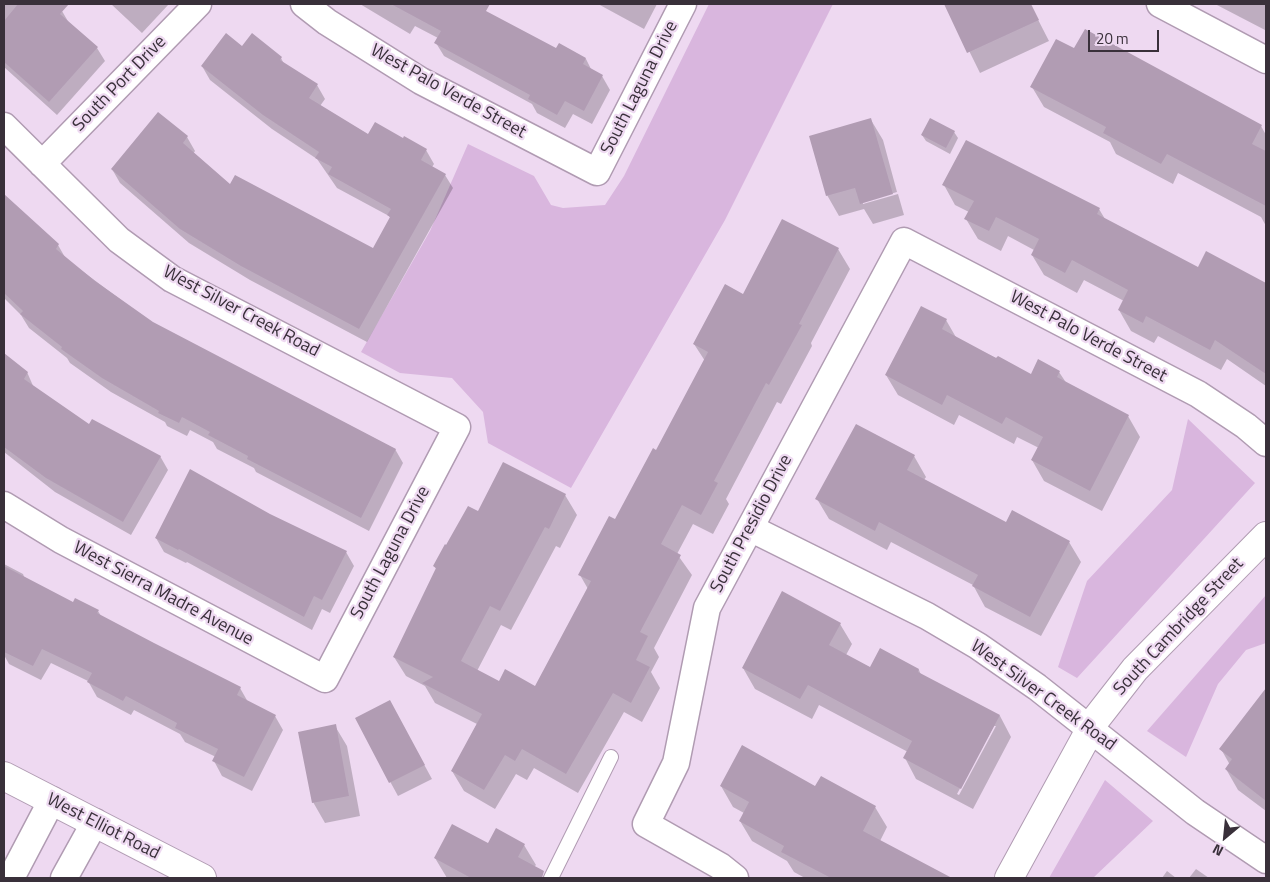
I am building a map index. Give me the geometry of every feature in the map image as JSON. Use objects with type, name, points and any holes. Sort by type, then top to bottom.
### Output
[{"type":"street","name":"South Port Drive","points":[[42,164],[198,4]]},
{"type":"street","name":"West Palo Verde Street","points":[[304,4],[327,22],[421,81],[597,172]]},
{"type":"street","name":"South Laguna Drive","points":[[597,172],[683,4]]},
{"type":"street","points":[[1160,4],[1266,60]]},
{"type":"street","name":"West Silver Creek Road","points":[[4,126],[119,240],[172,279],[457,427]]},
{"type":"street","name":"West Palo Verde Street","points":[[904,241],[1198,394],[1246,426],[1266,443]]},
{"type":"street","name":"South Presidio Drive","points":[[735,878],[720,866],[646,824],[676,764],[708,608],[904,241]]},
{"type":"street","name":"South Laguna Drive","points":[[325,679],[457,427]]},
{"type":"street","name":"West Sierra Madre Avenue","points":[[4,504],[61,540],[325,679]]},
{"type":"street","name":"West Silver Creek Road","points":[[750,528],[944,626],[1037,686],[1195,812],[1266,860]]},
{"type":"street","name":"South Cambridge Street","points":[[1009,878],[1096,719],[1135,669],[1266,536]]},
{"type":"street","name":"West Elliot Road","points":[[4,776],[202,878]]},
{"type":"street","points":[[11,878],[52,800]]},
{"type":"street","points":[[64,878],[95,822]]},
{"type":"lane","points":[[551,878],[611,757]]},
{"type":"shaded area","points":[[709,4],[833,4],[725,220],[571,488],[488,443],[483,412],[452,378],[400,373],[361,352],[430,231],[468,144],[534,176],[551,205],[563,208],[605,205],[624,176]]},
{"type":"shaded area","points":[[1188,419],[1255,483],[1077,678],[1058,667],[1087,581],[1172,490]]},
{"type":"shaded area","points":[[1266,595],[1266,643],[1246,650],[1218,684],[1186,757],[1147,731]]},
{"type":"shaded area","points":[[1105,780],[1153,821],[1093,878],[1049,878]]},
{"type":"building","points":[[18,4],[69,4],[60,14],[98,47],[49,102],[4,62],[4,21]]},
{"type":"building","points":[[391,4],[490,4],[486,11],[556,48],[559,43],[586,58],[583,64],[603,75],[584,111],[565,101],[557,115],[528,99],[530,95],[434,43],[441,31]]},
{"type":"building","points":[[944,4],[1031,4],[1039,20],[967,53]]},
{"type":"building","points":[[1085,29],[1262,125],[1252,144],[1266,151],[1266,206],[1167,154],[1161,164],[1103,133],[1106,127],[1030,87],[1056,39],[1074,48]]},
{"type":"building","points":[[226,33],[242,46],[252,33],[282,57],[280,60],[318,84],[309,98],[368,134],[375,122],[403,138],[404,136],[427,149],[421,160],[446,174],[359,329],[241,266],[180,229],[111,169],[158,112],[188,136],[183,143],[230,184],[235,175],[373,248],[390,217],[387,215],[391,209],[328,174],[332,167],[315,158],[319,152],[263,115],[201,66]]},
{"type":"building","points":[[871,118],[893,194],[860,204],[855,188],[826,196],[809,136]]},
{"type":"building","points":[[930,118],[955,131],[946,148],[921,135]]},
{"type":"building","points":[[966,140],[1100,208],[1097,214],[1198,267],[1206,251],[1266,283],[1266,374],[1215,340],[1210,350],[1146,316],[1143,323],[1118,310],[1128,290],[1072,260],[1065,273],[1031,255],[1039,239],[996,217],[989,231],[964,219],[974,201],[942,185]]},
{"type":"building","points":[[4,194],[59,244],[56,249],[95,281],[153,322],[396,449],[361,518],[247,459],[248,456],[208,435],[210,432],[182,417],[179,423],[158,413],[159,411],[102,378],[61,349],[62,347],[20,314],[23,311],[4,293]]},
{"type":"building","points":[[782,219],[839,248],[799,324],[802,325],[769,385],[766,383],[714,481],[718,483],[701,515],[682,505],[661,544],[681,555],[640,632],[648,636],[636,660],[650,667],[631,703],[613,693],[566,774],[522,749],[515,761],[505,755],[484,790],[451,771],[482,714],[422,683],[433,677],[393,657],[436,568],[433,566],[468,506],[478,511],[503,462],[566,494],[549,529],[545,527],[500,611],[490,606],[461,661],[499,681],[505,669],[535,686],[591,581],[578,575],[609,516],[615,519],[653,448],[656,450],[708,352],[693,344],[725,284],[743,294]]},
{"type":"building","points":[[921,306],[947,319],[942,329],[996,358],[998,356],[1031,374],[1038,359],[1060,371],[1057,377],[1129,415],[1090,491],[1031,460],[1043,437],[1006,417],[1002,424],[947,395],[942,405],[885,375]]},
{"type":"building","points":[[4,353],[28,372],[24,379],[89,424],[92,419],[161,456],[123,522],[46,478],[4,447]]},
{"type":"building","points":[[856,424],[915,455],[907,470],[1006,522],[1012,510],[1070,541],[1030,617],[972,586],[978,575],[879,522],[875,531],[815,499]]},
{"type":"building","points":[[190,469],[270,514],[347,551],[322,600],[314,596],[304,617],[179,549],[155,538]]},
{"type":"building","points":[[4,566],[73,602],[75,598],[99,610],[97,613],[241,687],[237,695],[276,715],[244,777],[212,761],[218,749],[175,728],[177,723],[126,696],[123,701],[87,682],[92,673],[42,649],[33,666],[4,652]]},
{"type":"building","points":[[782,591],[841,623],[829,645],[870,667],[880,648],[919,669],[918,672],[1000,715],[961,789],[903,758],[912,741],[808,685],[800,699],[742,668]]},
{"type":"building","points":[[1266,688],[1266,801],[1225,769],[1232,759],[1219,749]]},
{"type":"building","points":[[390,700],[425,765],[389,783],[355,718]]},
{"type":"building","points":[[336,724],[349,796],[312,803],[298,732]]},
{"type":"building","points":[[742,745],[815,786],[821,776],[876,806],[863,831],[952,878],[831,878],[781,852],[784,846],[739,821],[749,802],[720,786]]},
{"type":"building","points":[[452,824],[488,843],[496,828],[525,844],[518,857],[544,871],[542,878],[471,878],[434,858]]}]
